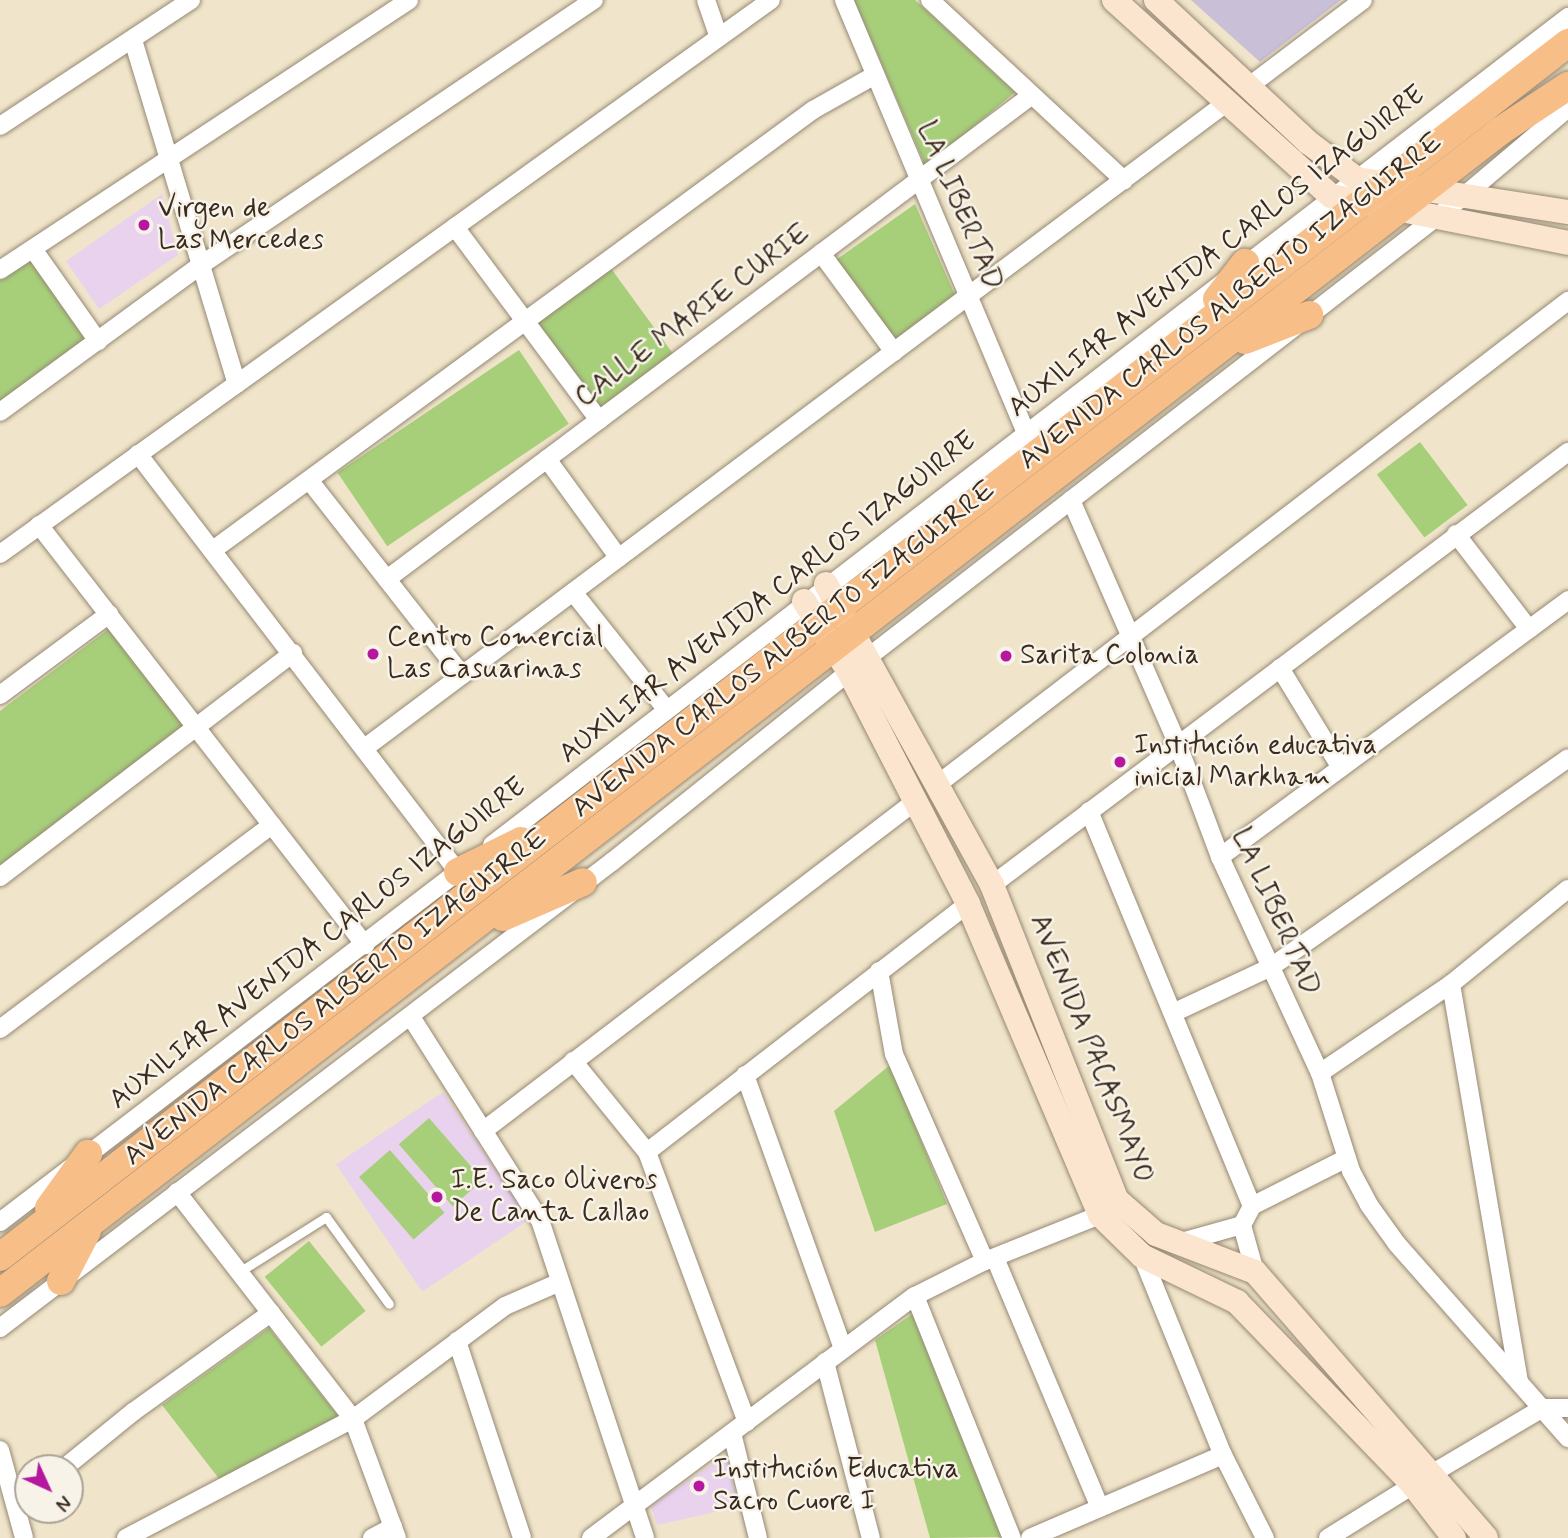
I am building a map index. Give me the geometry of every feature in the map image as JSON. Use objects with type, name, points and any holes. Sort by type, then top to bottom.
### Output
[{"type":"main road","points":[[1114,0],[1331,196],[1360,189]]},
{"type":"main road","points":[[1156,0],[1360,189],[1400,209],[1568,243]]},
{"type":"main road","name":"AVENIDA CARLOS ALBERTO IZAGUIRRE","points":[[0,1293],[93,1221],[822,603],[1187,336],[1360,189],[1386,183],[1568,43]]},
{"type":"main road","name":"AVENIDA CARLOS ALBERTO IZAGUIRRE","points":[[0,1257],[307,1038],[465,933],[1500,131],[1568,86]]},
{"type":"main road","points":[[1386,183],[1568,212]]},
{"type":"main road","points":[[1187,336],[1245,263]]},
{"type":"main road","points":[[1216,351],[1309,315]]},
{"type":"main road","name":"AVENIDA PACASMAYO","points":[[822,603],[844,638],[869,657],[992,885],[1076,1130],[1100,1215],[1142,1256],[1237,1302],[1335,1403],[1486,1538]]},
{"type":"main road","name":"AVENIDA PACASMAYO","points":[[844,638],[849,672],[917,800],[1076,1130],[1117,1200],[1156,1234],[1255,1272],[1356,1385],[1423,1479],[1454,1538]]},
{"type":"main road","points":[[458,872],[573,815]]},
{"type":"main road","points":[[465,933],[583,882]]},
{"type":"main road","points":[[32,1233],[88,1154]]},
{"type":"main road","points":[[61,1281],[93,1221]]},
{"type":"main road","points":[[1335,1403],[1356,1385]]},
{"type":"street","points":[[0,126],[191,0]]},
{"type":"street","points":[[0,270],[409,0]]},
{"type":"street","points":[[0,412],[201,265],[594,0]]},
{"type":"street","points":[[706,0],[719,37]]},
{"type":"street","points":[[0,554],[771,0]]},
{"type":"street","name":"LA LIBERTAD","points":[[844,0],[1026,433]]},
{"type":"street","points":[[930,0],[1124,180]]},
{"type":"street","points":[[1248,87],[1363,0]]},
{"type":"street","name":"AUXILIAR AVENIDA CARLOS IZAGUIRRE","points":[[1360,189],[1568,18]]},
{"type":"street","points":[[133,40],[237,384]]},
{"type":"street","points":[[212,550],[813,110],[875,75]]},
{"type":"street","name":"CALLE MARIE CURIE","points":[[387,579],[1032,95]]},
{"type":"street","points":[[366,747],[1226,103]]},
{"type":"street","points":[[0,1328],[411,1017],[849,672],[1465,195],[1568,108]]},
{"type":"street","name":"AUXILIAR AVENIDA CARLOS IZAGUIRRE","points":[[0,1222],[365,945],[666,709],[822,603],[1026,433],[1331,196]]},
{"type":"street","points":[[454,227],[599,420]]},
{"type":"street","points":[[33,249],[97,341]]},
{"type":"street","points":[[821,253],[894,352]]},
{"type":"street","points":[[938,784],[1131,640],[1568,301]]},
{"type":"street","points":[[992,885],[1568,452]]},
{"type":"street","points":[[138,454],[366,747],[458,872]]},
{"type":"street","points":[[547,459],[619,558]]},
{"type":"street","points":[[309,480],[463,675]]},
{"type":"street","name":"LA LIBERTAD","points":[[1071,500],[1178,745],[1220,857],[1320,1073],[1347,1158],[1368,1205],[1396,1244],[1476,1331],[1568,1438]]},
{"type":"street","points":[[39,525],[365,945]]},
{"type":"street","points":[[1456,534],[1529,629]]},
{"type":"street","points":[[573,592],[666,709]]},
{"type":"street","points":[[1220,857],[1568,600]]},
{"type":"street","points":[[0,695],[109,614]]},
{"type":"street","points":[[0,877],[293,653]]},
{"type":"street","points":[[1280,668],[1341,768]]},
{"type":"street","points":[[1173,1013],[1270,967],[1568,758]]},
{"type":"street","points":[[483,1131],[917,800]]},
{"type":"street","points":[[1089,810],[1252,1206]]},
{"type":"street","points":[[1,1026],[272,825]]},
{"type":"street","points":[[1320,1073],[1451,985],[1568,889]]},
{"type":"street","points":[[647,1152],[968,904]]},
{"type":"street","points":[[879,971],[894,1054],[990,1259],[1100,1508]]},
{"type":"street","points":[[1451,985],[1519,1381]]},
{"type":"street","points":[[411,1017],[541,1220],[645,1538]]},
{"type":"street","points":[[573,1061],[647,1152],[739,1427],[758,1538]]},
{"type":"street","points":[[745,1074],[844,1348]]},
{"type":"street","points":[[1255,1272],[1242,1225],[1252,1206],[1347,1158]]},
{"type":"street","points":[[177,1192],[353,1419],[395,1533],[372,1538]]},
{"type":"street","points":[[591,1538],[915,1296],[990,1259],[1100,1215]]},
{"type":"street","points":[[1178,1243],[1242,1225]]},
{"type":"street","points":[[1142,1256],[1223,1455],[1265,1538]]},
{"type":"street","points":[[125,1538],[353,1419],[505,1306],[560,1282]]},
{"type":"street","points":[[915,1296],[1012,1538]]},
{"type":"street","points":[[81,1454],[133,1412],[271,1313]]},
{"type":"street","points":[[1476,1331],[1510,1326]]},
{"type":"street","points":[[457,1341],[522,1538]]},
{"type":"street","points":[[825,1362],[871,1538]]},
{"type":"street","points":[[1328,1538],[1543,1408],[1568,1408]]},
{"type":"street","points":[[0,1450],[14,1483]]},
{"type":"street","points":[[1030,1538],[1223,1455]]},
{"type":"lane","points":[[239,1272],[326,1217],[389,1304]]},
{"type":"shaded area","points":[[1191,0],[1341,0],[1260,62]]},
{"type":"shaded area","name":"Virgen de Las Mercedes","points":[[162,194],[178,255],[99,309],[66,261]]},
{"type":"shaded area","name":"I.E. Saco Oliveros De Canta Callao","points":[[443,1092],[529,1220],[422,1292],[336,1164]]},
{"type":"shaded area","points":[[727,1454],[738,1507],[657,1525],[651,1506]]},
{"type":"green space","points":[[854,0],[915,0],[1015,92],[926,167]]},
{"type":"green space","points":[[915,204],[955,295],[891,343],[833,262]]},
{"type":"green space","points":[[32,258],[89,339],[0,404],[0,279]]},
{"type":"green space","points":[[610,267],[676,358],[599,413],[533,323]]},
{"type":"green space","points":[[519,350],[569,424],[387,546],[337,472]]},
{"type":"green space","points":[[1420,442],[1468,505],[1424,538],[1377,474]]},
{"type":"green space","points":[[110,628],[187,725],[0,870],[0,711]]},
{"type":"green space","points":[[890,1065],[947,1204],[875,1232],[834,1111]]},
{"type":"green space","points":[[429,1118],[483,1180],[453,1206],[399,1144]]},
{"type":"green space","points":[[390,1150],[444,1213],[414,1240],[359,1177]]},
{"type":"green space","points":[[309,1241],[366,1311],[321,1347],[265,1277]]},
{"type":"green space","points":[[914,1313],[1004,1537],[930,1538],[875,1340]]},
{"type":"green space","points":[[269,1328],[339,1417],[220,1480],[162,1405]]},
{"type":"place","name":"Virgen de Las Mercedes","points":[[144,225]]},
{"type":"place","name":"Centro Comercial Las Casuarinas","points":[[373,654]]},
{"type":"place","name":"Sarita Colonia","points":[[1006,656]]},
{"type":"place","name":"Institución educativa inicial Markham","points":[[1120,762]]},
{"type":"place","name":"I.E. Saco Oliveros De Canta Callao","points":[[437,1197]]},
{"type":"place","name":"Institución Educativa Sacro Cuore I","points":[[699,1486]]}]
